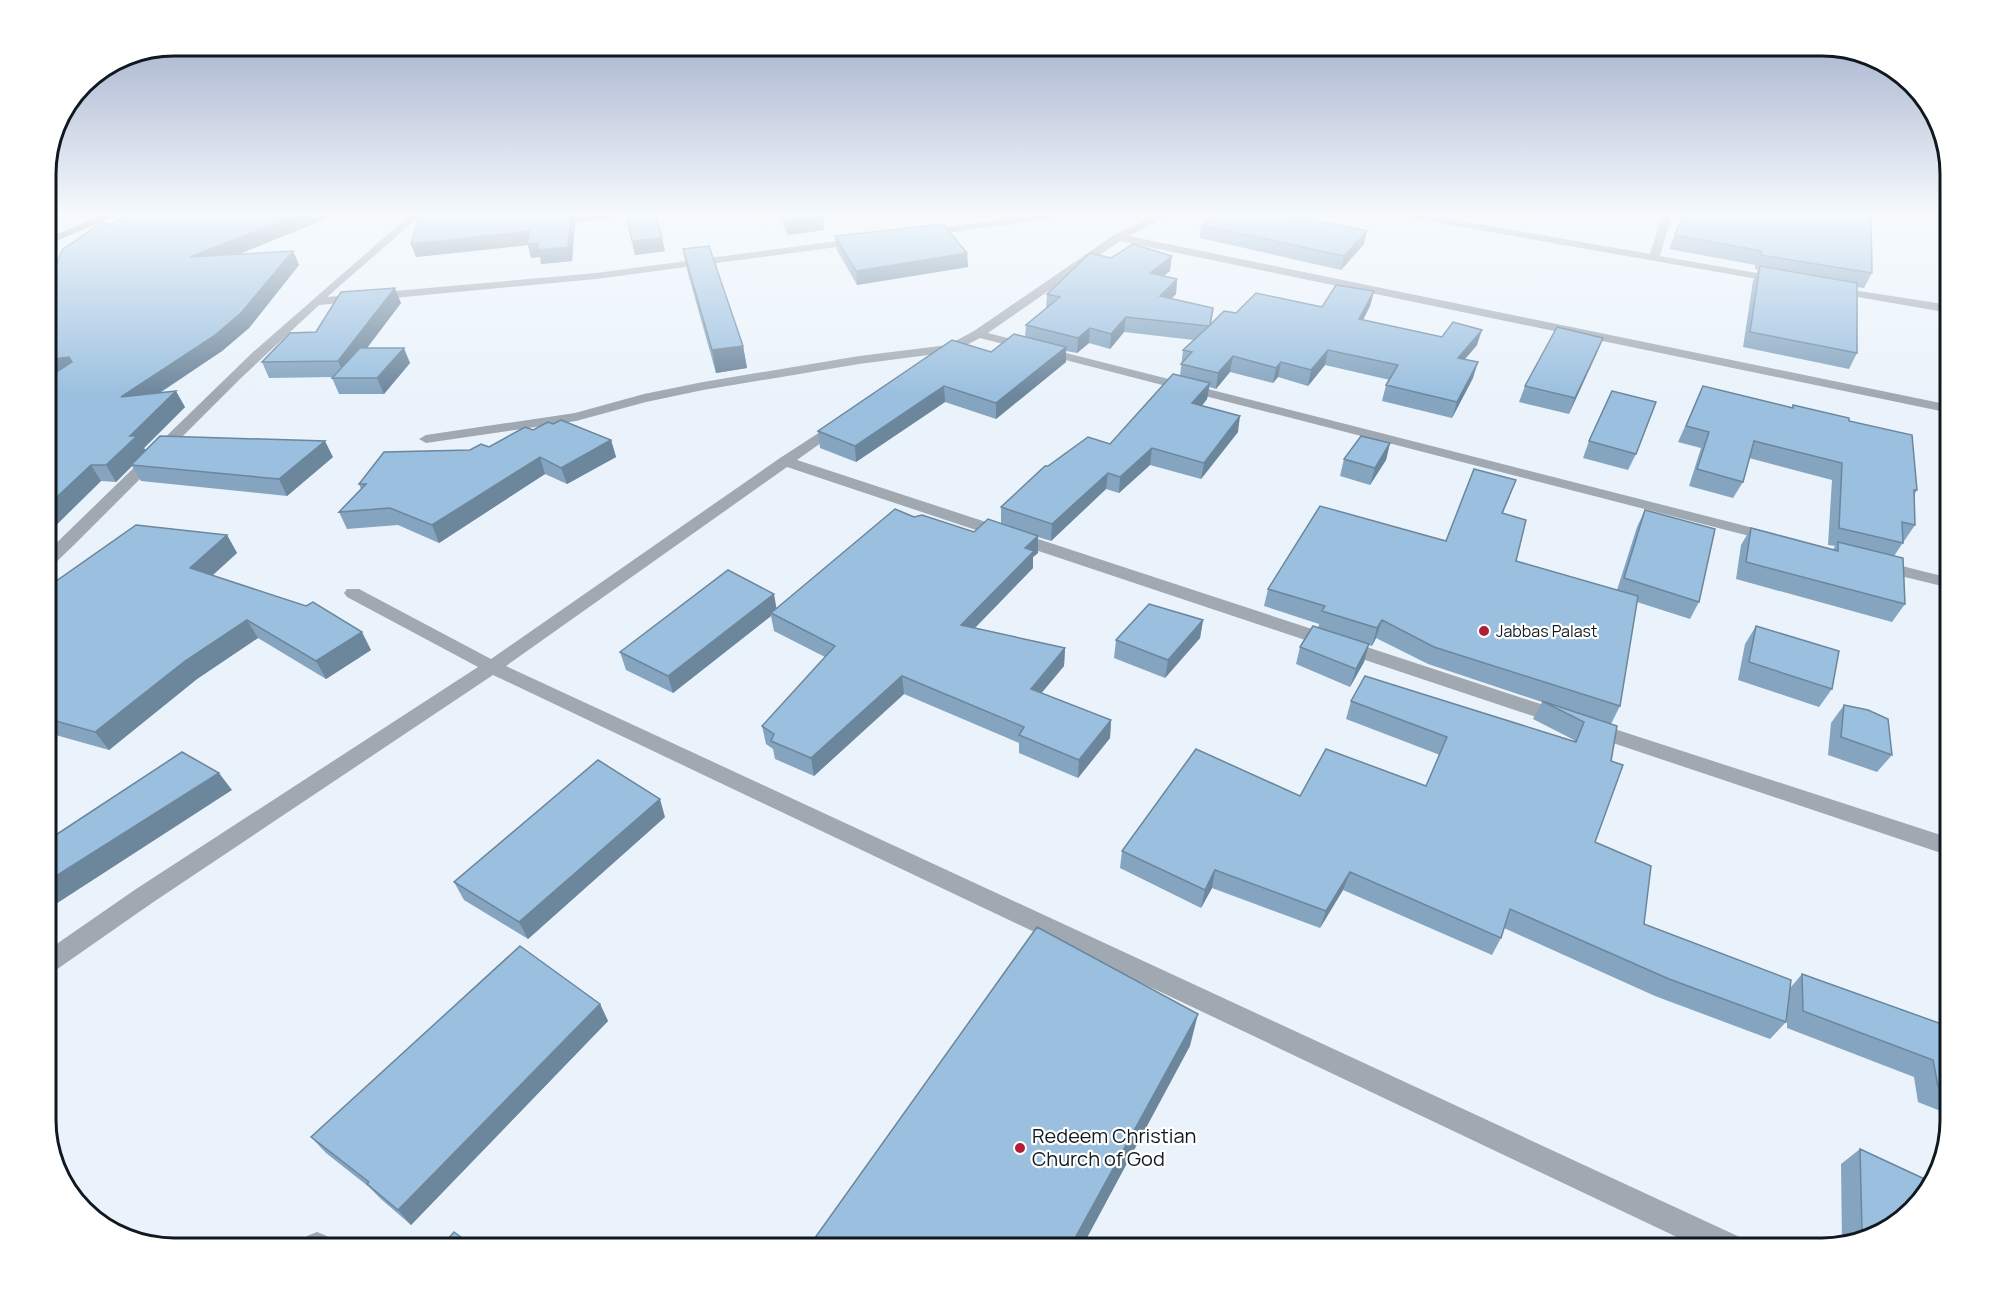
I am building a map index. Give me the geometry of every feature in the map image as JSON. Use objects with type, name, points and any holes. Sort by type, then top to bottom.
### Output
[{"type":"street","points":[[56,554],[99,514],[236,376],[346,275]]},
{"type":"street","points":[[315,302],[601,275]]},
{"type":"street","points":[[921,369],[950,349],[978,334],[1063,275]]},
{"type":"street","points":[[1304,275],[1940,407]]},
{"type":"street","points":[[1755,275],[1791,282]]},
{"type":"street","points":[[1825,288],[1940,307]]},
{"type":"street","points":[[978,334],[1788,542]]},
{"type":"street","points":[[426,439],[576,417],[644,398],[703,386],[859,360],[950,349]]},
{"type":"street","points":[[56,957],[144,896],[492,667],[853,415]]},
{"type":"street","points":[[784,461],[1940,844]]},
{"type":"street","points":[[1869,562],[1940,580]]},
{"type":"street","points":[[353,593],[492,667],[1711,1238]]},
{"type":"building","points":[[56,275],[273,275],[241,313],[214,336],[121,397],[176,391],[130,436],[137,436],[106,465],[91,465],[56,498],[56,372],[72,362],[69,357],[56,359]]},
{"type":"building","points":[[691,275],[719,275],[743,346],[712,350]]},
{"type":"building","points":[[1067,275],[1161,275],[1177,279],[1160,296],[1213,308],[1210,325],[1224,311],[1236,313],[1256,293],[1322,307],[1336,285],[1374,291],[1359,319],[1442,337],[1453,322],[1482,330],[1458,358],[1478,362],[1457,402],[1386,385],[1398,365],[1328,350],[1311,370],[1281,362],[1276,368],[1233,356],[1218,373],[1181,364],[1192,352],[1183,350],[1209,326],[1126,317],[1111,334],[1090,328],[1078,338],[1026,325],[1060,297],[1047,294]]},
{"type":"building","points":[[1759,275],[1814,275],[1857,283],[1857,353],[1750,332]]},
{"type":"building","points":[[395,288],[338,361],[262,362],[290,333],[316,332],[341,292]]},
{"type":"building","points":[[1557,327],[1603,338],[1575,398],[1525,386]]},
{"type":"building","points":[[1014,334],[1066,347],[996,403],[944,386],[855,446],[818,431],[952,340],[991,352]]},
{"type":"building","points":[[360,348],[404,348],[377,378],[332,378]]},
{"type":"building","points":[[1173,374],[1210,383],[1192,403],[1240,416],[1204,463],[1152,448],[1120,477],[1108,473],[1052,524],[1001,507],[1045,466],[1088,437],[1110,444]]},
{"type":"building","points":[[1703,386],[1793,408],[1793,405],[1849,418],[1849,421],[1912,435],[1917,490],[1914,490],[1915,525],[1902,522],[1903,543],[1839,528],[1842,463],[1754,441],[1743,482],[1697,469],[1709,432],[1686,426]]},
{"type":"building","points":[[1612,391],[1656,402],[1636,454],[1589,441]]},
{"type":"building","points":[[561,420],[611,440],[561,468],[540,457],[432,525],[390,508],[339,512],[366,484],[359,484],[384,452],[470,450],[481,444],[489,447],[525,427],[533,430],[548,422],[553,424]]},
{"type":"building","points":[[160,436],[325,441],[279,479],[131,465]]},
{"type":"building","points":[[1361,436],[1390,443],[1375,468],[1344,459]]},
{"type":"building","name":"Jabbas Palast","points":[[1474,469],[1516,480],[1502,513],[1526,520],[1516,561],[1638,596],[1620,706],[1434,647],[1382,620],[1377,628],[1322,611],[1325,606],[1268,589],[1320,506],[1446,541]]},
{"type":"building","points":[[895,509],[914,517],[922,515],[974,532],[988,519],[1038,536],[1025,548],[1034,551],[961,625],[1065,648],[1031,689],[1111,720],[1079,760],[1019,735],[1024,727],[902,676],[811,758],[771,741],[774,734],[762,726],[835,646],[771,613]]},
{"type":"building","points":[[1645,510],[1715,529],[1699,602],[1624,578]]},
{"type":"building","points":[[136,525],[227,535],[190,568],[306,606],[313,602],[362,632],[316,661],[247,620],[185,661],[95,732],[56,721],[56,581]]},
{"type":"building","points":[[1751,528],[1838,551],[1838,542],[1903,558],[1905,604],[1746,562]]},
{"type":"building","points":[[728,570],[774,594],[668,676],[620,652]]},
{"type":"building","points":[[1149,604],[1203,620],[1168,660],[1116,640]]},
{"type":"building","points":[[1313,626],[1369,644],[1356,669],[1300,647]]},
{"type":"building","points":[[1756,626],[1839,651],[1832,689],[1749,662]]},
{"type":"building","points":[[1365,676],[1576,742],[1584,722],[1542,701],[1617,726],[1611,761],[1623,765],[1595,842],[1651,866],[1644,924],[1791,980],[1786,1022],[1669,979],[1510,909],[1501,938],[1350,872],[1326,911],[1215,870],[1205,890],[1122,851],[1196,749],[1300,796],[1326,749],[1426,786],[1447,737],[1351,701]]},
{"type":"building","points":[[1844,705],[1868,710],[1888,719],[1892,755],[1841,737]]},
{"type":"building","points":[[182,752],[219,773],[56,876],[56,835]]},
{"type":"building","points":[[598,760],[660,799],[519,922],[454,882]]},
{"type":"building","name":"Redeem Christian Church of God","points":[[1037,927],[1198,1014],[1075,1238],[815,1238]]},
{"type":"building","points":[[520,946],[600,1004],[398,1210],[367,1184],[369,1182],[311,1137]]},
{"type":"building","points":[[1802,974],[1940,1023],[1940,1087],[1933,1060],[1803,1011]]},
{"type":"building","points":[[1860,1149],[1924,1179],[1910,1198],[1887,1219],[1862,1230]]},
{"type":"building","points":[[454,1232],[462,1238],[449,1238]]},
{"type":"place","name":"Jabbas Palast","points":[[1484,631]]},
{"type":"place","name":"Redeem Christian Church of God","points":[[1020,1148]]}]
